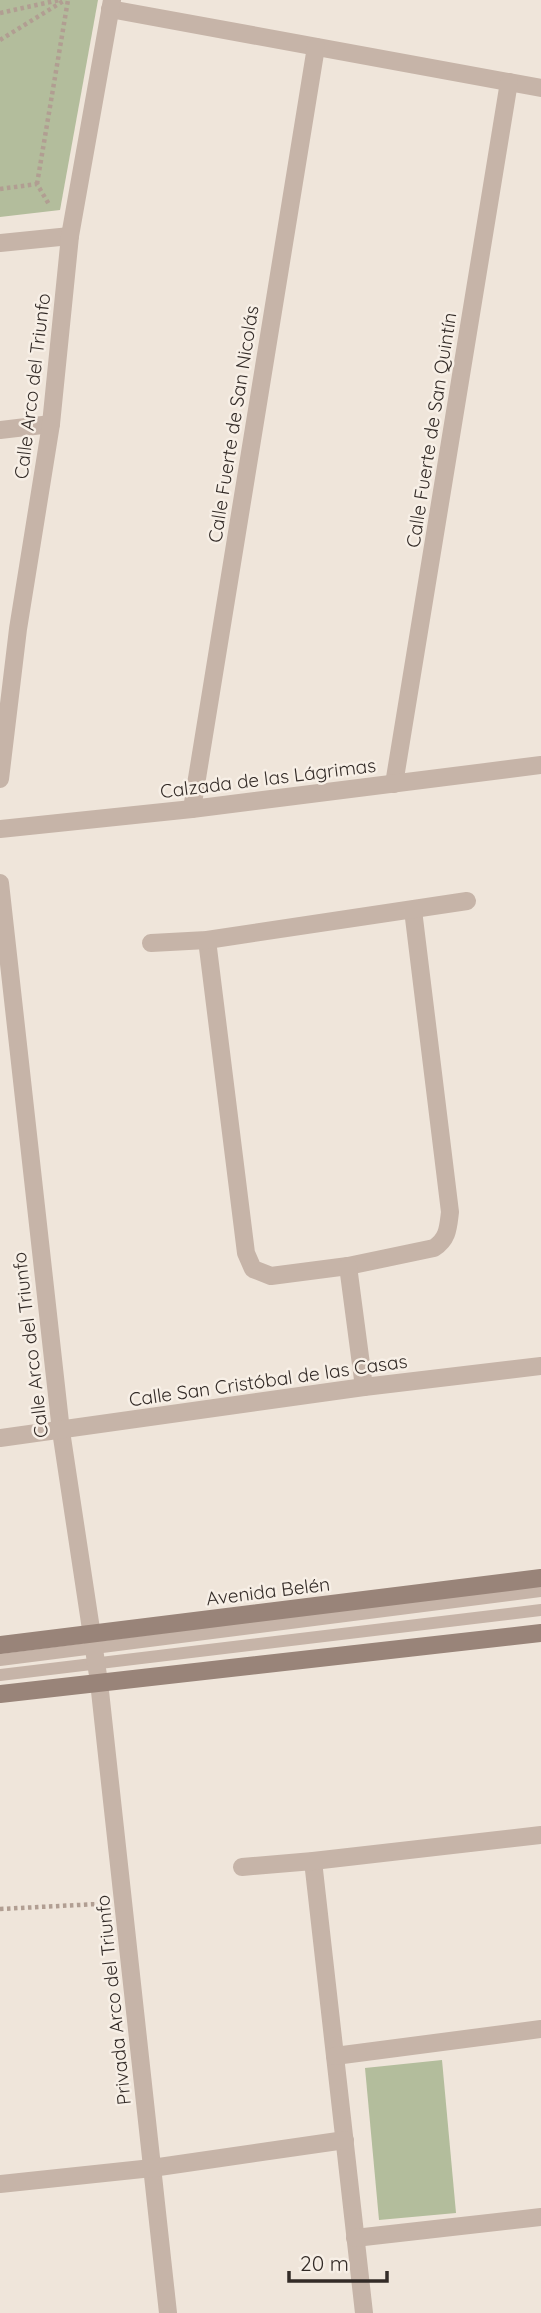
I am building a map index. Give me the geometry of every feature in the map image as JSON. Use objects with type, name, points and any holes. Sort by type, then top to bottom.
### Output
[{"type":"main road","name":"Avenida Belén","points":[[0,1694],[96,1657],[541,1578]]},
{"type":"main road","name":"Avenida Belén","points":[[0,1645],[96,1657],[541,1633]]},
{"type":"street","points":[[111,4],[316,47],[541,88]]},
{"type":"street","name":"Calle Arco del Triunfo","points":[[0,779],[9,630],[51,424],[70,236],[111,4]]},
{"type":"street","name":"Calle Fuerte de San Nicolás","points":[[192,809],[316,47]]},
{"type":"street","name":"Calle Fuerte de San Quintín","points":[[394,784],[509,82]]},
{"type":"street","points":[[0,243],[70,236]]},
{"type":"street","points":[[0,430],[51,424]]},
{"type":"street","name":"Calzada de las Lágrimas","points":[[0,829],[192,809],[541,765]]},
{"type":"street","name":"Calle Arco del Triunfo","points":[[0,883],[61,1431],[96,1657]]},
{"type":"street","points":[[151,943],[207,940],[467,901]]},
{"type":"street","points":[[207,940],[246,1253],[253,1269],[271,1276],[348,1266],[434,1248],[442,1242],[447,1233],[450,1212],[413,910]]},
{"type":"street","points":[[348,1266],[364,1387]]},
{"type":"street","name":"Calle San Cristóbal de las Casas","points":[[0,1437],[61,1431],[364,1387],[541,1366]]},
{"type":"street","name":"Privada Arco del Triunfo","points":[[96,1657],[168,2313]]},
{"type":"street","points":[[242,1867],[541,1835]]},
{"type":"street","points":[[313,1861],[364,2313]]},
{"type":"street","points":[[335,2056],[541,2029]]},
{"type":"street","points":[[0,2184],[152,2168],[345,2140]]},
{"type":"street","points":[[355,2238],[541,2217]]},
{"type":"lane","points":[[0,1675],[96,1657],[541,1591]]},
{"type":"lane","points":[[0,1660],[96,1657],[541,1609]]},
{"type":"path","points":[[0,13],[32,3],[59,0]]},
{"type":"path","points":[[0,40],[67,0]]},
{"type":"path","points":[[67,0],[37,184],[70,236]]},
{"type":"path","points":[[0,189],[37,184]]},
{"type":"path","points":[[0,1909],[123,1902]]},
{"type":"green space","points":[[0,0],[98,0],[60,210],[0,217]]},
{"type":"green space","points":[[442,2060],[456,2213],[379,2220],[365,2068]]}]
